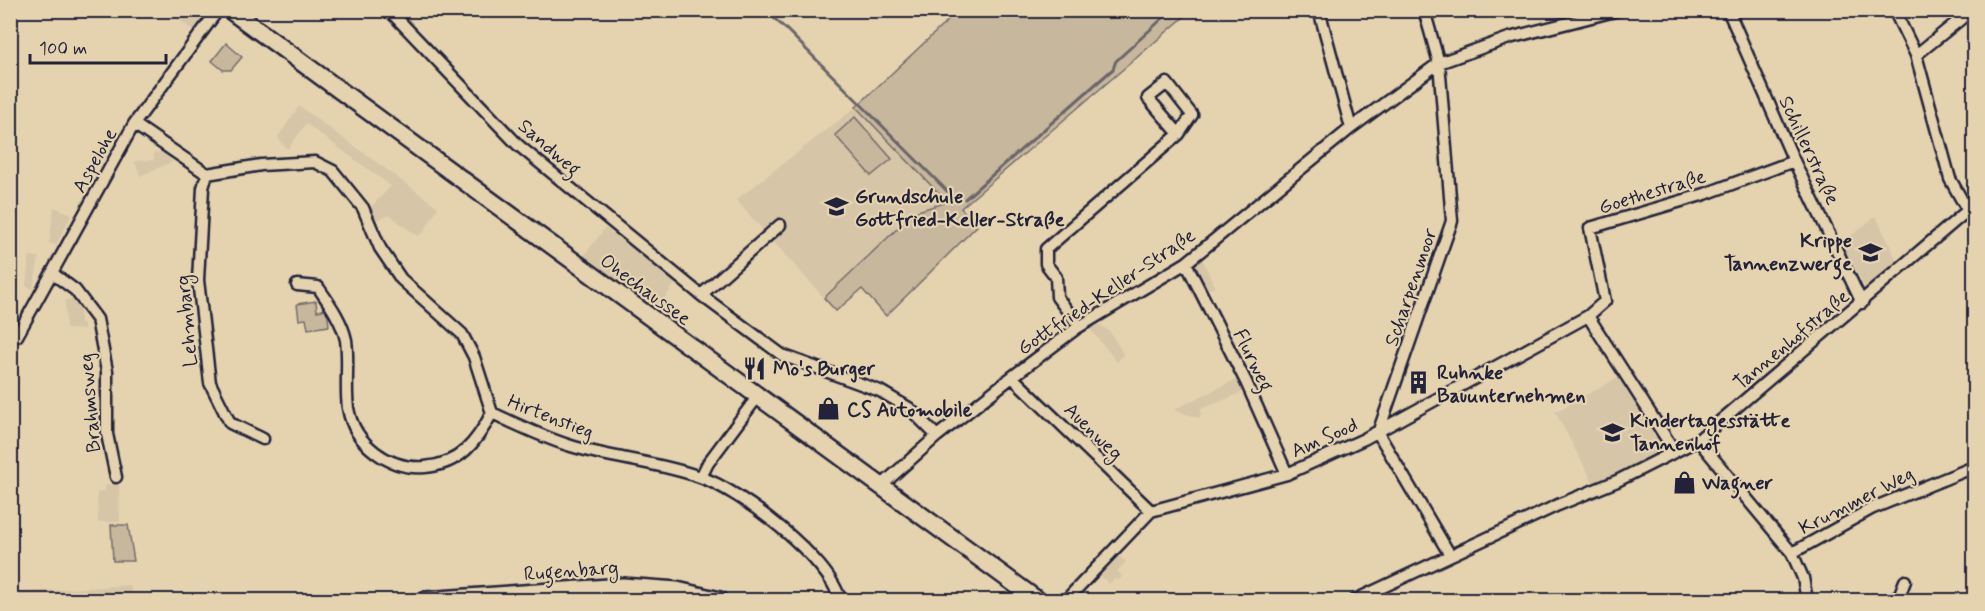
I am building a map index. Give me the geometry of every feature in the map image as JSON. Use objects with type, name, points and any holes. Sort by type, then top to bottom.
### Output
[{"type":"main road","name":"Ohechaussee","points":[[230,10],[1037,600]]},
{"type":"street","name":"Aspelohe","points":[[17,336],[134,124],[218,10]]},
{"type":"street","name":"Sandweg","points":[[388,10],[518,145],[701,295],[782,355],[880,391],[909,408],[938,436]]},
{"type":"street","points":[[1319,10],[1351,128]]},
{"type":"street","name":"Scharpenmoor","points":[[1378,433],[1452,221],[1439,63],[1424,10]]},
{"type":"street","points":[[1439,63],[1509,38],[1596,13],[1619,10]]},
{"type":"street","name":"Schillerstraße","points":[[1728,10],[1794,162],[1862,303]]},
{"type":"street","points":[[1894,10],[1916,55],[1950,179],[1971,208]]},
{"type":"street","points":[[1916,55],[1972,10]]},
{"type":"street","name":"Gottfried-Keller-Straße","points":[[882,486],[938,436],[1079,326],[1186,263],[1351,128],[1439,63]]},
{"type":"street","points":[[1079,326],[1057,297],[1056,277],[1046,264],[1046,249],[1179,134],[1192,115],[1167,83],[1148,98],[1179,134]]},
{"type":"street","points":[[134,124],[207,174]]},
{"type":"street","name":"Hirtenstieg","points":[[207,174],[261,165],[315,162],[333,171],[363,208],[380,248],[401,279],[462,334],[474,357],[492,413],[570,446],[701,477],[740,499],[808,551],[827,573],[840,600]]},
{"type":"street","name":"Goethestraße","points":[[1605,301],[1590,228],[1681,202],[1794,162]]},
{"type":"street","name":"Lehmbarg","points":[[207,174],[203,188],[198,280],[210,383],[230,423],[263,439]]},
{"type":"street","name":"Tannenhofstraße","points":[[1355,600],[1617,481],[1698,440],[1862,303],[1971,208]]},
{"type":"street","points":[[701,295],[780,225]]},
{"type":"street","name":"Flurweg","points":[[1186,263],[1246,382],[1287,474]]},
{"type":"street","name":"Brahmsweg","points":[[52,273],[75,290],[97,319],[107,371],[108,442],[116,477]]},
{"type":"street","points":[[297,285],[318,287],[335,313],[345,338],[349,410],[358,433],[373,452],[390,462],[412,466],[442,465],[464,454],[492,413]]},
{"type":"street","name":"Am Sood","points":[[1151,511],[1287,474],[1378,433],[1588,316],[1605,301]]},
{"type":"street","points":[[1588,316],[1675,452]]},
{"type":"street","name":"Auenweg","points":[[1012,377],[1151,511]]},
{"type":"street","points":[[701,477],[708,463],[758,396]]},
{"type":"street","points":[[1378,433],[1450,555]]},
{"type":"street","name":"Krummer Weg","points":[[1698,440],[1792,553],[1873,508],[1974,467]]},
{"type":"street","points":[[1066,600],[1151,511]]},
{"type":"street","points":[[1792,553],[1803,578],[1807,600]]},
{"type":"street","points":[[1891,600],[1900,594],[1905,581]]},
{"type":"street","name":"Rugenbarg","points":[[424,600],[677,590],[720,600]]},
{"type":"shaded area","points":[[169,11],[211,11],[194,31]]},
{"type":"shaded area","points":[[958,11],[1191,11],[961,208],[977,226],[886,316],[862,289],[836,311],[824,298],[915,212],[947,202],[856,107]]},
{"type":"shaded area","points":[[226,43],[242,57],[231,70],[223,70],[212,61]]},
{"type":"shaded area","points":[[299,106],[438,207],[423,233],[417,236],[390,215],[376,220],[371,207],[391,186],[306,124],[288,149],[282,144],[278,137]]},
{"type":"shaded area","name":"Grundschule Gottfried-Keller-Straße","points":[[856,107],[947,202],[915,212],[824,298],[736,200]]},
{"type":"shaded area","points":[[855,117],[892,159],[871,176],[835,135]]},
{"type":"shaded area","points":[[154,152],[166,153],[172,162],[140,176],[135,161],[154,160]]},
{"type":"shaded area","points":[[54,207],[72,214],[56,245],[49,243]]},
{"type":"shaded area","name":"Krippe Tannenzwerge","points":[[1876,216],[1897,261],[1865,288],[1842,243]]},
{"type":"shaded area","points":[[605,228],[678,280],[657,308],[584,256]]},
{"type":"shaded area","points":[[29,256],[39,257],[33,289],[26,286]]},
{"type":"shaded area","points":[[1203,260],[1215,287],[1205,290],[1192,266],[1195,261]]},
{"type":"shaded area","points":[[78,299],[83,305],[80,308],[80,323],[84,323],[84,330],[66,329],[65,300]]},
{"type":"shaded area","points":[[316,301],[317,311],[327,309],[329,326],[308,329],[306,319],[299,320],[297,304]]},
{"type":"shaded area","points":[[1099,324],[1110,332],[1124,355],[1117,362],[1090,329]]},
{"type":"shaded area","name":"Kindertagesstätte Tannenhof","points":[[1621,376],[1671,451],[1594,484],[1555,412]]},
{"type":"shaded area","points":[[1239,378],[1241,393],[1201,409],[1200,418],[1173,410]]},
{"type":"shaded area","points":[[119,484],[120,522],[98,522],[97,492],[105,491],[105,485]]},
{"type":"shaded area","points":[[111,525],[128,525],[134,561],[113,561]]},
{"type":"shaded area","points":[[1118,555],[1126,562],[1117,571],[1122,576],[1118,581],[1115,578],[1109,584],[1100,575]]},
{"type":"shaded area","points":[[130,585],[133,600],[11,600],[11,593]]},
{"type":"waterway","points":[[765,10],[951,195]]},
{"type":"waterway","points":[[965,199],[1113,69],[1116,61],[1163,18],[1180,10]]},
{"type":"place","name":"Grundschule Gottfried-Keller-Straße","points":[[837,207]]},
{"type":"place","name":"Krippe Tannenzwerge","points":[[1870,252]]},
{"type":"place","name":"Mo's Burger","points":[[755,368]]},
{"type":"place","name":"Ruhnke Bauunternehmen","points":[[1419,383]]},
{"type":"place","name":"CS Automobile","points":[[829,409]]},
{"type":"place","name":"Kindertagesstätte Tannenhof","points":[[1612,432]]},
{"type":"place","name":"Wagner","points":[[1684,482]]}]
